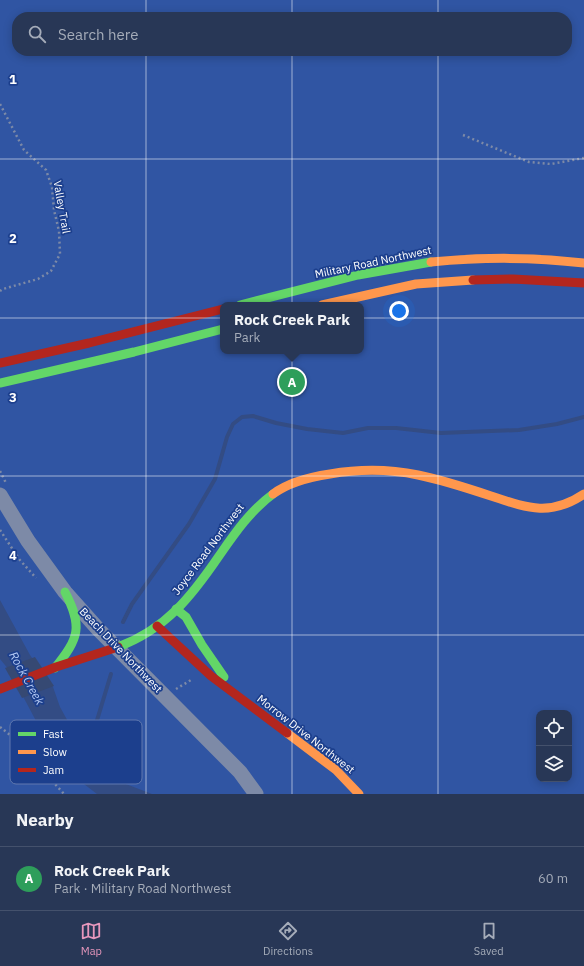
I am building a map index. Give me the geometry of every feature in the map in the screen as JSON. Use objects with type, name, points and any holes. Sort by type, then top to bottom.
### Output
[{"type":"street","name":"Military Road Northwest","points":[[252,302],[345,279],[428,262],[461,259],[536,258],[584,263]]},
{"type":"street","points":[[334,302],[416,284],[465,280],[513,279],[584,283]]},
{"type":"street","points":[[0,363],[89,343],[220,310]]},
{"type":"street","points":[[2,382],[134,352],[220,330]]},
{"type":"street","name":"Joyce Road Northwest","points":[[2,688],[116,647],[140,637],[157,626],[185,601],[200,583],[241,524],[256,506],[274,493],[301,480],[351,472],[376,471],[401,473],[448,483],[518,505],[537,508],[549,508],[562,505],[574,501],[584,494]]},
{"type":"street","name":"Beach Drive Northwest","points":[[0,494],[28,541],[65,592],[98,629],[240,772],[256,794]]},
{"type":"street","points":[[55,668],[67,653],[74,639],[77,627],[76,617],[65,592]]},
{"type":"street","name":"Morrow Drive Northwest","points":[[176,610],[186,617],[202,645],[237,695]]},
{"type":"street","name":"Morrow Drive Northwest","points":[[157,626],[211,676],[336,770],[359,794]]},
{"type":"path","name":"Valley Trail","points":[[0,104],[24,150],[46,170],[52,187],[54,210],[59,231],[60,254],[51,271],[38,278],[0,291]]},
{"type":"path","points":[[463,134],[529,162],[551,164],[584,158]]},
{"type":"path","points":[[0,530],[19,559],[40,582]]},
{"type":"path","points":[[173,691],[194,678],[211,676]]},
{"type":"path","points":[[0,727],[10,735]]},
{"type":"path","points":[[55,784],[64,794]]},
{"type":"shaded area","points":[[0,0],[584,0],[584,794],[0,794]]},
{"type":"water","name":"Rock Creek","points":[[0,600],[30,655],[53,687],[60,707],[67,720],[35,720],[9,670],[0,659]]},
{"type":"water","points":[[84,784],[126,784],[152,794],[97,794]]},
{"type":"pier","points":[[35,657],[54,686],[22,698],[5,668]]},
{"type":"waterway","points":[[123,622],[132,604],[189,524],[215,479],[227,437],[233,424],[242,417],[253,416],[276,423],[307,429],[343,433],[368,428],[396,428],[441,433],[519,430],[557,424],[584,417]]},
{"type":"waterway","points":[[97,720],[111,674]]},
{"type":"traffic: fast","points":[[252,302],[358,275],[431,262]]},
{"type":"traffic: fast","points":[[0,383],[134,352],[220,330]]},
{"type":"traffic: fast","points":[[118,647],[135,640],[150,631],[176,610],[209,571],[243,523],[273,494]]},
{"type":"traffic: fast","points":[[55,668],[69,648],[76,632],[74,614],[65,592]]},
{"type":"traffic: fast","points":[[176,609],[186,617],[202,645],[224,677]]},
{"type":"traffic: slow","points":[[431,262],[508,258],[584,263]]},
{"type":"traffic: slow","points":[[335,302],[416,284],[473,280]]},
{"type":"traffic: slow","points":[[273,494],[293,483],[315,477],[341,472],[374,470],[407,473],[427,477],[455,484],[527,507],[549,508],[560,506],[584,494]]},
{"type":"traffic: slow","points":[[287,733],[336,770],[359,794]]},
{"type":"traffic: jam","points":[[473,280],[513,279],[584,283]]},
{"type":"traffic: jam","points":[[0,363],[89,343],[220,310]]},
{"type":"traffic: jam","points":[[157,626],[211,676],[287,733]]},
{"type":"traffic: jam","points":[[0,689],[56,667],[118,647]]},
{"type":"place","name":"Rock Creek Park","points":[[292,382]]}]
